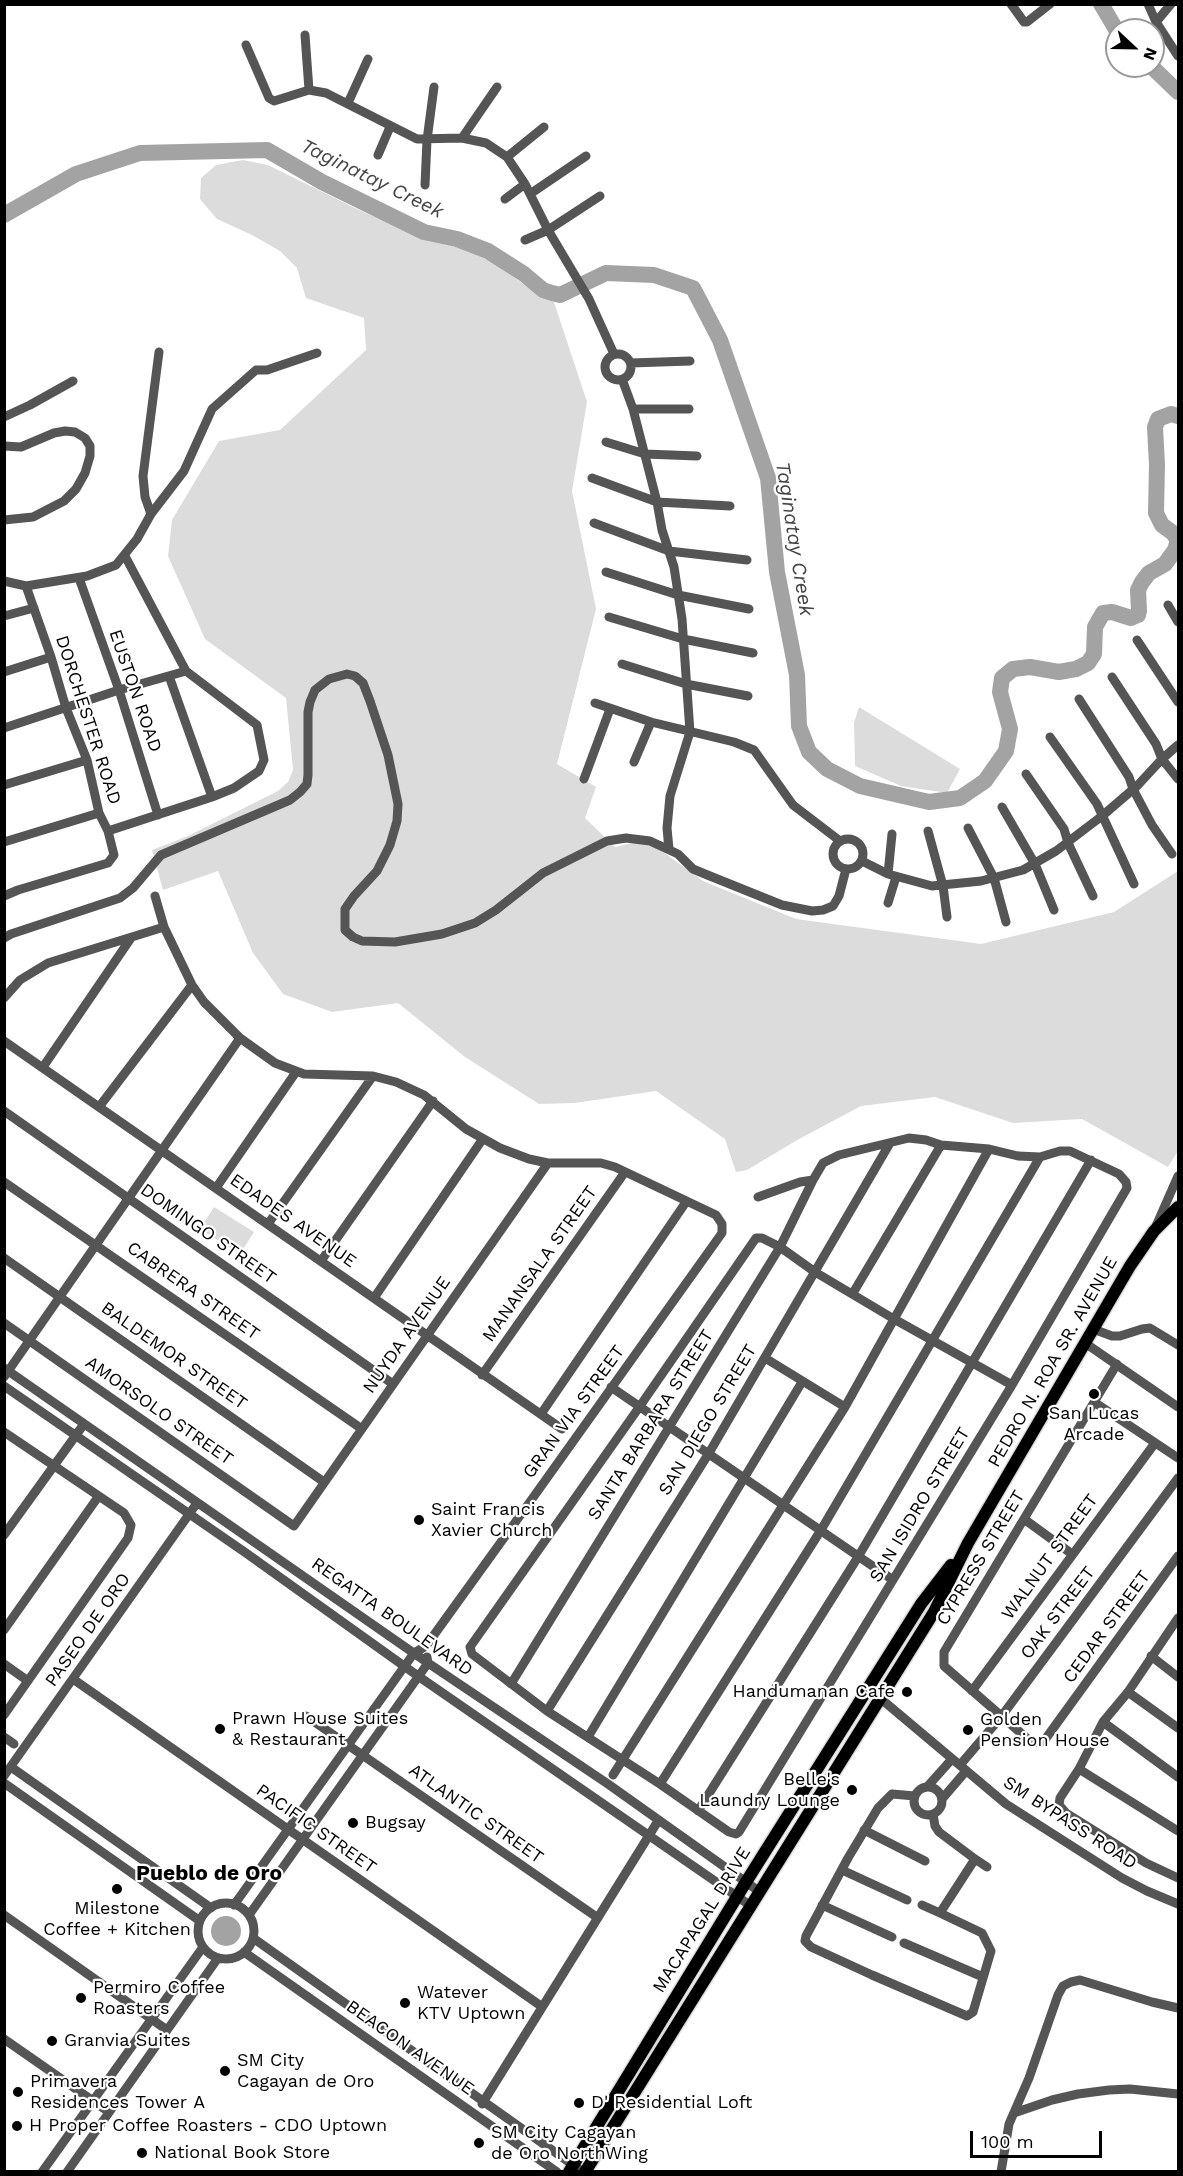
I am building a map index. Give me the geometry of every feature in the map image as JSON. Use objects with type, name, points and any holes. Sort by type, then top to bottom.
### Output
[{"type":"main road","name":"PEDRO N. ROA SR. AVENUE","points":[[880,1698],[934,1612],[968,1543],[1130,1266],[1154,1231],[1179,1208]]},
{"type":"main road","name":"PEDRO N. ROA SR. AVENUE","points":[[868,1688],[921,1604],[968,1543]]},
{"type":"main road","name":"MACAPAGAL DRIVE","points":[[578,2170],[737,1896],[868,1688]]},
{"type":"main road","name":"MACAPAGAL DRIVE","points":[[578,2170],[760,1892],[880,1698]]},
{"type":"street","points":[[1011,4],[1024,22],[1027,22],[1050,4]]},
{"type":"street","points":[[1148,4],[1154,18]]},
{"type":"street","points":[[1159,18],[1171,4]]},
{"type":"street","points":[[1165,34],[1176,49]]},
{"type":"street","points":[[305,35],[309,90]]},
{"type":"street","points":[[246,45],[269,98],[274,101],[309,90],[326,93],[417,139],[462,138],[486,143],[507,157],[525,184],[548,230],[589,299],[614,354]]},
{"type":"street","points":[[348,103],[368,59]]},
{"type":"street","points":[[425,185],[434,87]]},
{"type":"street","points":[[462,138],[497,87]]},
{"type":"street","points":[[507,157],[544,126]]},
{"type":"street","points":[[378,154],[390,127]]},
{"type":"street","points":[[530,194],[586,156]]},
{"type":"street","points":[[505,199],[525,184]]},
{"type":"street","points":[[525,240],[548,230],[600,196]]},
{"type":"street","points":[[151,514],[145,497],[143,476],[159,352]]},
{"type":"street","points":[[4,581],[26,586],[79,578],[116,565],[184,471],[212,409],[256,370],[267,370],[316,353]]},
{"type":"street","points":[[631,363],[629,374],[622,379],[610,378],[605,371],[607,359],[614,354],[622,354],[631,363],[690,361]]},
{"type":"street","points":[[622,379],[633,409],[669,551],[678,595],[683,639],[690,732],[670,796],[667,828],[669,849]]},
{"type":"street","points":[[4,417],[73,381]]},
{"type":"street","points":[[633,409],[689,409]]},
{"type":"street","points":[[4,446],[21,447],[54,433],[75,432],[85,438],[90,446],[90,456],[85,473],[64,501],[33,517],[4,520]]},
{"type":"street","points":[[606,442],[645,454],[697,456]]},
{"type":"street","points":[[592,478],[657,502],[729,506]]},
{"type":"street","points":[[594,523],[669,551],[747,560]]},
{"type":"street","points":[[108,831],[234,788],[259,771],[264,760],[259,730],[251,719],[186,671],[124,556]]},
{"type":"street","points":[[606,572],[678,595],[749,609]]},
{"type":"street","name":"EUSTON ROAD","points":[[79,578],[119,690],[158,815]]},
{"type":"street","name":"DORCHESTER ROAD","points":[[4,896],[108,863],[114,855],[108,831],[99,813],[87,760],[66,708],[26,586]]},
{"type":"street","points":[[1168,605],[1179,622]]},
{"type":"street","points":[[4,616],[34,608]]},
{"type":"street","points":[[609,616],[683,639],[753,653]]},
{"type":"street","points":[[1137,640],[1179,702]]},
{"type":"street","points":[[4,672],[51,657]]},
{"type":"street","points":[[622,664],[686,684],[748,696]]},
{"type":"street","points":[[4,728],[119,690],[186,671]]},
{"type":"street","points":[[4,938],[120,898],[133,888],[161,855],[290,800],[307,784],[308,712],[315,690],[329,679],[347,674],[355,676],[363,683],[390,765],[398,804],[397,821],[390,845],[377,871],[345,909],[345,930],[354,937],[369,942],[395,942],[462,929],[489,915],[543,873],[607,841],[638,839],[650,841],[678,854],[693,869],[782,905],[806,910],[823,910],[832,906],[839,896],[846,869]]},
{"type":"street","points":[[169,676],[212,797]]},
{"type":"street","points":[[1112,677],[1156,744],[1162,759],[1179,780]]},
{"type":"street","points":[[1079,699],[1129,777],[1152,825],[1172,854]]},
{"type":"street","points":[[595,703],[651,722],[734,742],[754,750],[793,805],[840,842]]},
{"type":"street","points":[[584,779],[609,709]]},
{"type":"street","points":[[634,762],[651,722]]},
{"type":"street","points":[[1050,736],[1097,804],[1134,884]]},
{"type":"street","points":[[861,861],[922,885],[943,886],[1011,874],[1035,864],[1068,843],[1133,789],[1179,745]]},
{"type":"street","points":[[4,785],[87,760]]},
{"type":"street","points":[[1026,774],[1064,829],[1068,843],[1093,896]]},
{"type":"street","points":[[1002,807],[1035,864],[1054,910]]},
{"type":"street","points":[[4,842],[99,813]]},
{"type":"street","points":[[968,828],[994,878],[1006,922]]},
{"type":"street","points":[[928,831],[943,886],[947,917]]},
{"type":"street","points":[[888,903],[892,875],[892,834]]},
{"type":"street","points":[[850,839],[859,844],[863,855],[861,861],[855,868],[846,869],[839,866],[833,856],[834,848],[840,842],[850,839]]},
{"type":"street","points":[[155,896],[164,927],[192,985],[219,1019],[240,1038],[275,1063],[296,1072],[373,1076],[410,1088],[433,1101],[482,1140],[529,1159],[548,1163],[601,1163],[625,1172],[686,1202],[542,1414]]},
{"type":"street","points":[[4,998],[20,980],[42,966],[164,927]]},
{"type":"street","points":[[43,1067],[131,938]]},
{"type":"street","points":[[99,1107],[192,985]]},
{"type":"street","points":[[6,1372],[240,1038]]},
{"type":"street","name":"EDADES AVENUE","points":[[4,1041],[562,1429]]},
{"type":"street","points":[[216,1188],[296,1072]]},
{"type":"street","points":[[268,1224],[373,1076]]},
{"type":"street","points":[[321,1261],[433,1101]]},
{"type":"street","name":"DOMINGO STREET","points":[[4,1111],[393,1384]]},
{"type":"street","name":"SANTA BARBARA STREET","points":[[511,1684],[780,1247],[823,1163],[838,1155],[909,1138],[941,1145],[989,1149],[1018,1156],[1040,1157],[1060,1151],[1070,1151],[1123,1177],[1127,1188],[1121,1198]]},
{"type":"street","points":[[374,1298],[482,1140]]},
{"type":"street","name":"SAN DIEGO STREET","points":[[547,1711],[709,1453],[890,1143]]},
{"type":"street","points":[[853,1293],[941,1145]]},
{"type":"street","points":[[613,1775],[845,1407],[989,1149]]},
{"type":"street","points":[[660,1784],[821,1530],[1040,1157]]},
{"type":"street","points":[[1012,1385],[973,1363],[934,1340],[894,1319],[814,1272],[780,1247],[762,1238],[756,1238],[470,1647],[472,1654],[547,1711],[698,1811],[858,1557],[973,1363],[1091,1160]]},
{"type":"street","name":"NUYDA AVENUE","points":[[294,1526],[548,1163]]},
{"type":"street","name":"MANANSALA STREET","points":[[482,1375],[625,1172]]},
{"type":"street","points":[[1154,1231],[1179,1176]]},
{"type":"street","points":[[758,1197],[800,1182],[813,1180]]},
{"type":"street","name":"CABRERA STREET","points":[[4,1182],[362,1429]]},
{"type":"street","name":"SAN ISIDRO STREET","points":[[698,1811],[733,1834],[743,1827],[1012,1385],[1121,1198]]},
{"type":"street","name":"GRAN VIA STREET","points":[[414,1653],[426,1646],[722,1233],[722,1224],[716,1215],[686,1202]]},
{"type":"street","name":"BALDEMOR STREET","points":[[4,1258],[324,1482]]},
{"type":"street","name":"AMORSOLO STREET","points":[[4,1323],[294,1526]]},
{"type":"street","points":[[1093,1329],[1112,1336],[1120,1336],[1150,1328],[1179,1345]]},
{"type":"street","points":[[1085,1343],[1179,1407]]},
{"type":"street","points":[[765,1358],[845,1407]]},
{"type":"street","name":"CYPRESS STREET","points":[[1039,1743],[1030,1740],[1001,1717],[944,1666],[944,1652],[1117,1364]]},
{"type":"street","name":"REGATTA BOULEVARD","points":[[6,1372],[546,1742],[760,1892]]},
{"type":"street","points":[[588,1737],[802,1382]]},
{"type":"street","name":"REGATTA BOULEVARD","points":[[4,1386],[751,1906]]},
{"type":"street","points":[[611,1387],[893,1580]]},
{"type":"street","points":[[1094,1402],[1179,1458]]},
{"type":"street","points":[[4,1534],[84,1424]]},
{"type":"street","points":[[4,1715],[128,1538],[131,1525],[124,1513],[6,1436]]},
{"type":"street","name":"WALNUT STREET","points":[[972,1691],[1155,1443]]},
{"type":"street","name":"OAK STREET","points":[[959,1765],[1001,1717],[1179,1478]]},
{"type":"street","points":[[4,1630],[98,1497]]},
{"type":"street","name":"PASEO DE ORO","points":[[4,1776],[197,1503]]},
{"type":"street","points":[[1024,1519],[1072,1554]]},
{"type":"street","name":"CEDAR STREET","points":[[1039,1743],[1047,1738],[1179,1556]]},
{"type":"street","points":[[1179,1618],[1128,1692],[1103,1722],[1079,1769],[1060,1798],[1059,1805],[1060,1809],[1146,1863],[1179,1878]]},
{"type":"street","points":[[249,1915],[428,1662],[426,1646]]},
{"type":"street","points":[[234,1905],[414,1653]]},
{"type":"street","points":[[1151,1656],[1179,1677]]},
{"type":"street","points":[[4,1664],[28,1681]]},
{"type":"street","name":"PACIFIC STREET","points":[[73,1679],[542,2006]]},
{"type":"street","name":"SM BYPASS ROAD","points":[[868,1688],[1006,1804],[1094,1861],[1146,1891],[1179,1904]]},
{"type":"street","points":[[1128,1692],[1179,1728]]},
{"type":"street","name":"ATLANTIC STREET","points":[[306,1716],[598,1918]]},
{"type":"street","points":[[1103,1722],[1179,1777]]},
{"type":"street","points":[[4,1737],[14,1744]]},
{"type":"street","points":[[536,1756],[546,1742]]},
{"type":"street","points":[[959,1765],[938,1810],[928,1815],[918,1811],[915,1806],[915,1796],[922,1788],[959,1765]]},
{"type":"street","points":[[11,1767],[211,1908]]},
{"type":"street","points":[[1079,1769],[1179,1831]]},
{"type":"street","points":[[4,1783],[200,1921]]},
{"type":"street","points":[[927,1787],[937,1790],[942,1799]]},
{"type":"street","points":[[915,1796],[892,1794],[878,1808],[822,1905],[805,1941],[811,1947],[967,2016],[973,2012],[991,1951],[986,1938],[974,1928],[922,1905]]},
{"type":"street","points":[[933,1814],[935,1826],[939,1832],[987,1867]]},
{"type":"street","points":[[476,2114],[658,1821]]},
{"type":"street","points":[[864,1830],[925,1861]]},
{"type":"street","points":[[940,1913],[975,1859]]},
{"type":"street","points":[[842,1870],[907,1900]]},
{"type":"street","points":[[222,1904],[234,1905],[249,1915],[253,1926],[253,1938],[244,1952],[232,1958],[218,1958],[203,1947],[198,1934],[200,1921],[211,1908],[222,1904]]},
{"type":"street","points":[[822,1905],[892,1937]]},
{"type":"street","points":[[4,1916],[167,2030]]},
{"type":"street","name":"BEACON AVENUE","points":[[253,1938],[578,2170]]},
{"type":"street","points":[[904,1943],[982,1977]]},
{"type":"street","points":[[42,2172],[203,1947]]},
{"type":"street","name":"BEACON AVENUE","points":[[244,1952],[557,2172]]},
{"type":"street","points":[[67,2172],[218,1958]]},
{"type":"street","points":[[1001,2172],[1006,2134],[1063,1986],[1080,1980],[1179,2008]]},
{"type":"street","points":[[4,2039],[109,2112]]},
{"type":"street","points":[[1014,2113],[1052,2100],[1109,2090],[1130,2088],[1179,2094]]},
{"type":"shaded area","points":[[243,160],[268,165],[415,235],[470,251],[494,263],[536,293],[554,302],[587,402],[572,491],[596,609],[557,764],[596,787],[585,818],[615,847],[637,842],[655,846],[703,881],[796,919],[981,944],[1114,912],[1178,871],[1178,1151],[1168,1167],[1082,1119],[1013,1123],[935,1097],[861,1106],[747,1170],[736,1172],[725,1139],[656,1091],[575,1103],[539,1104],[465,1057],[398,1003],[332,1012],[283,994],[253,953],[218,871],[163,890],[152,850],[188,836],[278,791],[288,782],[293,770],[286,698],[205,639],[168,556],[172,520],[219,441],[280,430],[366,350],[364,318],[306,298],[297,268],[280,251],[217,219],[200,199],[201,178],[216,165]]},
{"type":"shaded area","points":[[859,707],[960,769],[947,793],[901,786],[855,766],[854,723]]},
{"type":"shaded area","points":[[214,1207],[254,1232],[240,1254],[200,1229]]},
{"type":"shaded area","points":[[226,1916],[236,1921],[241,1931],[236,1941],[226,1946],[216,1941],[211,1931],[216,1921]]},
{"type":"waterway","points":[[1101,4],[1109,18]]},
{"type":"waterway","points":[[1163,78],[1178,92]]},
{"type":"waterway","name":"Taginatay Creek","points":[[4,215],[76,174],[140,153],[267,150],[322,182],[424,232],[457,239],[488,251],[524,274],[543,290],[552,293],[560,295],[606,273],[654,275],[693,288],[720,340],[768,478],[777,572],[797,675],[799,726],[809,752],[827,769],[860,786],[929,802],[960,798],[985,781],[1006,751],[1010,729],[1000,692],[1002,678],[1013,669],[1030,667],[1059,672],[1076,669],[1088,663],[1094,654],[1095,627],[1103,613],[1112,612],[1131,618],[1138,615],[1138,590],[1142,582],[1149,573],[1165,564],[1175,550],[1178,540],[1162,525],[1156,513],[1155,427],[1158,419],[1171,414],[1178,416]]},
{"type":"place","name":"San Lucas Arcade","points":[[1094,1394]]},
{"type":"place","name":"Saint Francis Xavier Church","points":[[419,1520]]},
{"type":"place","name":"Handumanan Cafe","points":[[907,1692]]},
{"type":"place","name":"Prawn House Suites & Restaurant","points":[[220,1729]]},
{"type":"place","name":"Golden Pension House","points":[[968,1730]]},
{"type":"place","name":"Belle's Laundry Lounge","points":[[852,1790]]},
{"type":"place","name":"Bugsay","points":[[353,1823]]},
{"type":"place","name":"Milestone Coffee + Kitchen","points":[[117,1889]]},
{"type":"place","name":"Permiro Coffee Roasters","points":[[81,1998]]},
{"type":"place","name":"Watever KTV Uptown","points":[[405,2003]]},
{"type":"place","name":"Granvia Suites","points":[[52,2041]]},
{"type":"place","name":"SM City Cagayan de Oro","points":[[225,2071]]},
{"type":"place","name":"Primavera Residences Tower A","points":[[18,2092]]},
{"type":"place","name":"D' Residential Loft","points":[[579,2103]]},
{"type":"place","name":"H Proper Coffee Roasters - CDO Uptown","points":[[17,2126]]},
{"type":"place","name":"SM City Cagayan de Oro NorthWing","points":[[479,2143]]},
{"type":"place","name":"National Book Store","points":[[142,2153]]},
{"type":"district","name":"Pueblo de Oro","points":[[209,1874]]}]
